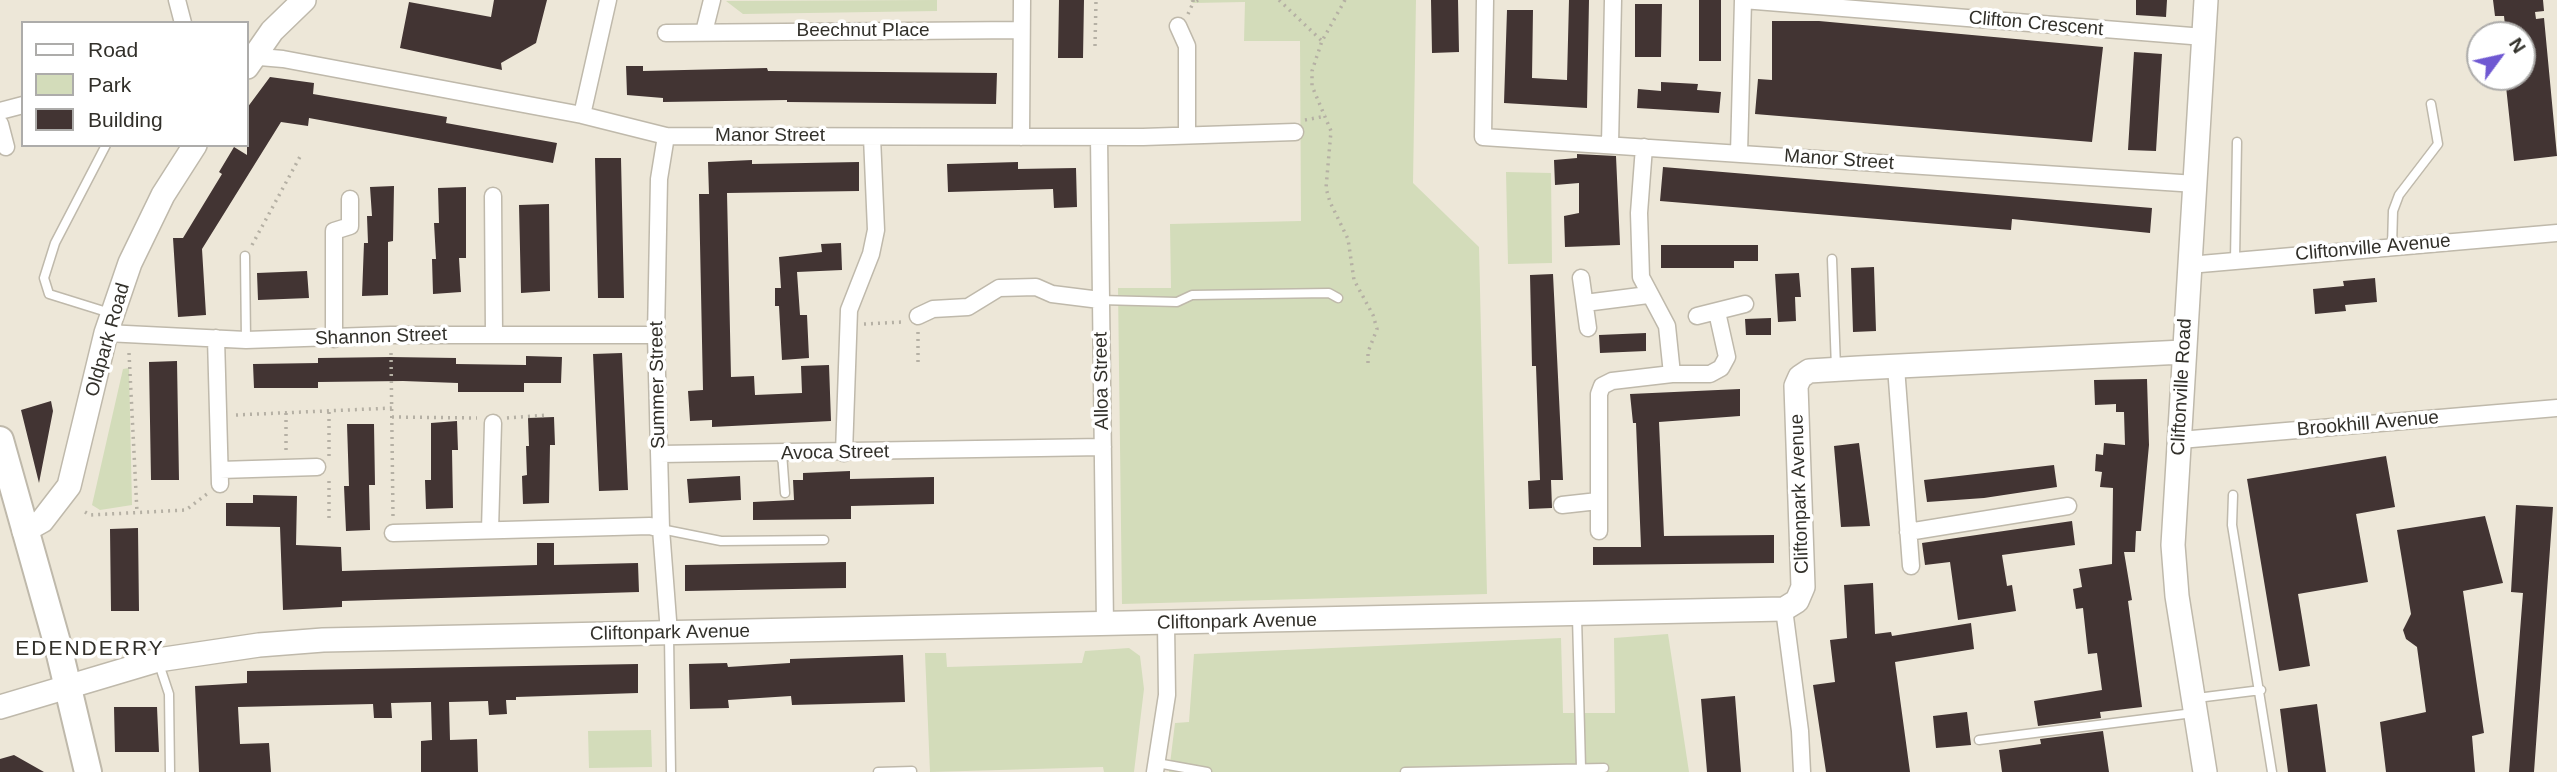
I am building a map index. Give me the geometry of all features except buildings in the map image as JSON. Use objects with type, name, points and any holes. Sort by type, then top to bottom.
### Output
[{"type":"main road","points":[[2,453],[67,686],[88,772]]},
{"type":"street","points":[[177,0],[182,21]]},
{"type":"street","points":[[249,60],[272,31],[303,0]]},
{"type":"street","points":[[582,114],[608,0]]},
{"type":"street","points":[[704,32],[712,0]]},
{"type":"street","points":[[1021,137],[1022,0]]},
{"type":"street","name":"Manor Street","points":[[1485,0],[1483,136],[2196,184]]},
{"type":"street","points":[[1610,145],[1613,0]]},
{"type":"street","points":[[1739,154],[1743,0]]},
{"type":"street","name":"Clifton Crescent","points":[[1743,0],[2204,37]]},
{"type":"street","name":"Cliftonville Road","points":[[2205,772],[2177,596],[2173,545],[2206,0]]},
{"type":"street","points":[[1178,26],[1187,46],[1187,135]]},
{"type":"street","name":"Beechnut Place","points":[[666,33],[1021,30]]},
{"type":"street","name":"Manor Street","points":[[249,60],[283,59],[582,114],[666,136],[1099,137],[1295,132]]},
{"type":"street","points":[[0,111],[21,106]]},
{"type":"street","points":[[0,124],[6,147]]},
{"type":"street","name":"Summer Street","points":[[666,136],[659,179],[656,335],[661,529],[668,633]]},
{"type":"street","points":[[844,453],[849,310],[871,254],[876,230],[872,137]]},
{"type":"street","name":"Alloa Street","points":[[1099,137],[1105,626]]},
{"type":"street","name":"Oldpark Road","points":[[24,531],[42,521],[69,486],[109,324],[130,263],[163,195],[194,147]]},
{"type":"street","points":[[1644,147],[1639,213],[1642,277],[1648,295],[1667,326],[1672,374]]},
{"type":"street","points":[[493,196],[494,334]]},
{"type":"street","points":[[334,339],[334,231],[350,226],[350,199]]},
{"type":"street","name":"Cliftonville Avenue","points":[[2189,265],[2557,233]]},
{"type":"street","points":[[1581,278],[1588,328]]},
{"type":"street","points":[[918,316],[933,309],[968,307],[999,288],[1036,287],[1052,294],[1100,300]]},
{"type":"street","points":[[1585,303],[1648,295]]},
{"type":"street","points":[[1697,316],[1745,304]]},
{"type":"street","points":[[1599,531],[1599,394],[1602,386],[1612,381],[1672,374],[1710,374],[1721,368],[1727,357],[1717,312]]},
{"type":"street","name":"Shannon Street","points":[[109,324],[246,340],[391,335],[656,335]]},
{"type":"street","points":[[216,338],[220,477],[287,468],[323,467]]},
{"type":"street","name":"Cliftonpark Avenue","points":[[0,707],[158,660],[259,645],[323,640],[1105,626],[1784,609],[1797,601],[1803,587],[1796,386],[1800,377],[1810,371],[2183,352]]},
{"type":"street","points":[[1896,367],[1911,566]]},
{"type":"street","name":"Brookhill Avenue","points":[[2180,440],[2557,408]]},
{"type":"street","points":[[490,530],[493,423]]},
{"type":"street","name":"Avoca Street","points":[[660,454],[1103,447]]},
{"type":"street","points":[[1562,505],[1598,501]]},
{"type":"street","points":[[1908,532],[2068,506]]},
{"type":"street","points":[[393,533],[650,526],[661,529]]},
{"type":"street","points":[[1784,609],[1800,730],[1802,772]]},
{"type":"street","points":[[1156,767],[1167,695],[1166,624]]},
{"type":"lane","points":[[2392,247],[2393,211],[2399,195],[2438,144],[2431,104]]},
{"type":"lane","points":[[2235,260],[2237,142]]},
{"type":"lane","points":[[105,147],[55,243],[44,278],[48,294],[109,324]]},
{"type":"lane","points":[[245,256],[246,340]]},
{"type":"lane","points":[[1832,259],[1836,370]]},
{"type":"lane","points":[[1100,300],[1177,302],[1192,295],[1329,293],[1338,298]]},
{"type":"lane","points":[[782,453],[785,493]]},
{"type":"lane","points":[[2233,495],[2232,525],[2261,690],[2272,772]]},
{"type":"lane","points":[[661,529],[721,541],[824,540]]},
{"type":"lane","points":[[1577,614],[1581,768]]},
{"type":"lane","points":[[668,633],[671,772]]},
{"type":"lane","points":[[158,660],[169,694],[170,772]]},
{"type":"lane","points":[[1979,740],[2195,706],[2261,690]]},
{"type":"lane","points":[[1156,767],[1207,772]]},
{"type":"lane","points":[[1405,772],[1604,768]]},
{"type":"lane","points":[[878,772],[912,771]]},
{"type":"path","points":[[1096,0],[1096,46]]},
{"type":"path","points":[[1279,0],[1322,41]]},
{"type":"path","points":[[1345,0],[1322,41],[1312,71],[1312,86],[1331,131],[1326,188],[1348,239],[1354,280],[1373,315],[1377,329],[1368,352],[1368,367]]},
{"type":"path","points":[[245,256],[302,153]]},
{"type":"path","points":[[848,325],[905,322],[918,316],[918,365]]},
{"type":"path","points":[[391,335],[393,533]]},
{"type":"path","points":[[129,351],[136,512]]},
{"type":"path","points":[[220,415],[329,412],[339,408],[392,408]]},
{"type":"path","points":[[328,518],[323,467],[329,412]]},
{"type":"path","points":[[286,413],[287,468]]},
{"type":"path","points":[[392,417],[470,416],[493,423],[516,415],[547,415]]},
{"type":"path","points":[[85,512],[90,515],[186,510],[220,477]]},
{"type":"green space","points":[[937,0],[937,11],[743,14],[726,1]]},
{"type":"green space","points":[[1190,0],[1416,0],[1413,183],[1479,247],[1487,594],[1122,604],[1118,288],[1171,288],[1170,224],[1301,221],[1300,41],[1244,41],[1245,2],[1193,3]]},
{"type":"green space","points":[[1506,172],[1551,173],[1552,263],[1508,264]]},
{"type":"green space","points":[[129,368],[132,505],[100,510],[92,505],[123,369]]},
{"type":"green space","points":[[1668,634],[1689,772],[1169,772],[1175,723],[1189,722],[1194,654],[1561,638],[1563,713],[1615,713],[1614,638]]},
{"type":"green space","points":[[1129,648],[1140,656],[1144,689],[1134,772],[1104,772],[1103,767],[930,772],[925,653],[946,653],[947,667],[1082,663],[1085,651]]},
{"type":"green space","points":[[651,730],[652,767],[589,768],[588,731]]},
{"type":"district","name":"EDENDERRY","points":[[90,649]]}]
